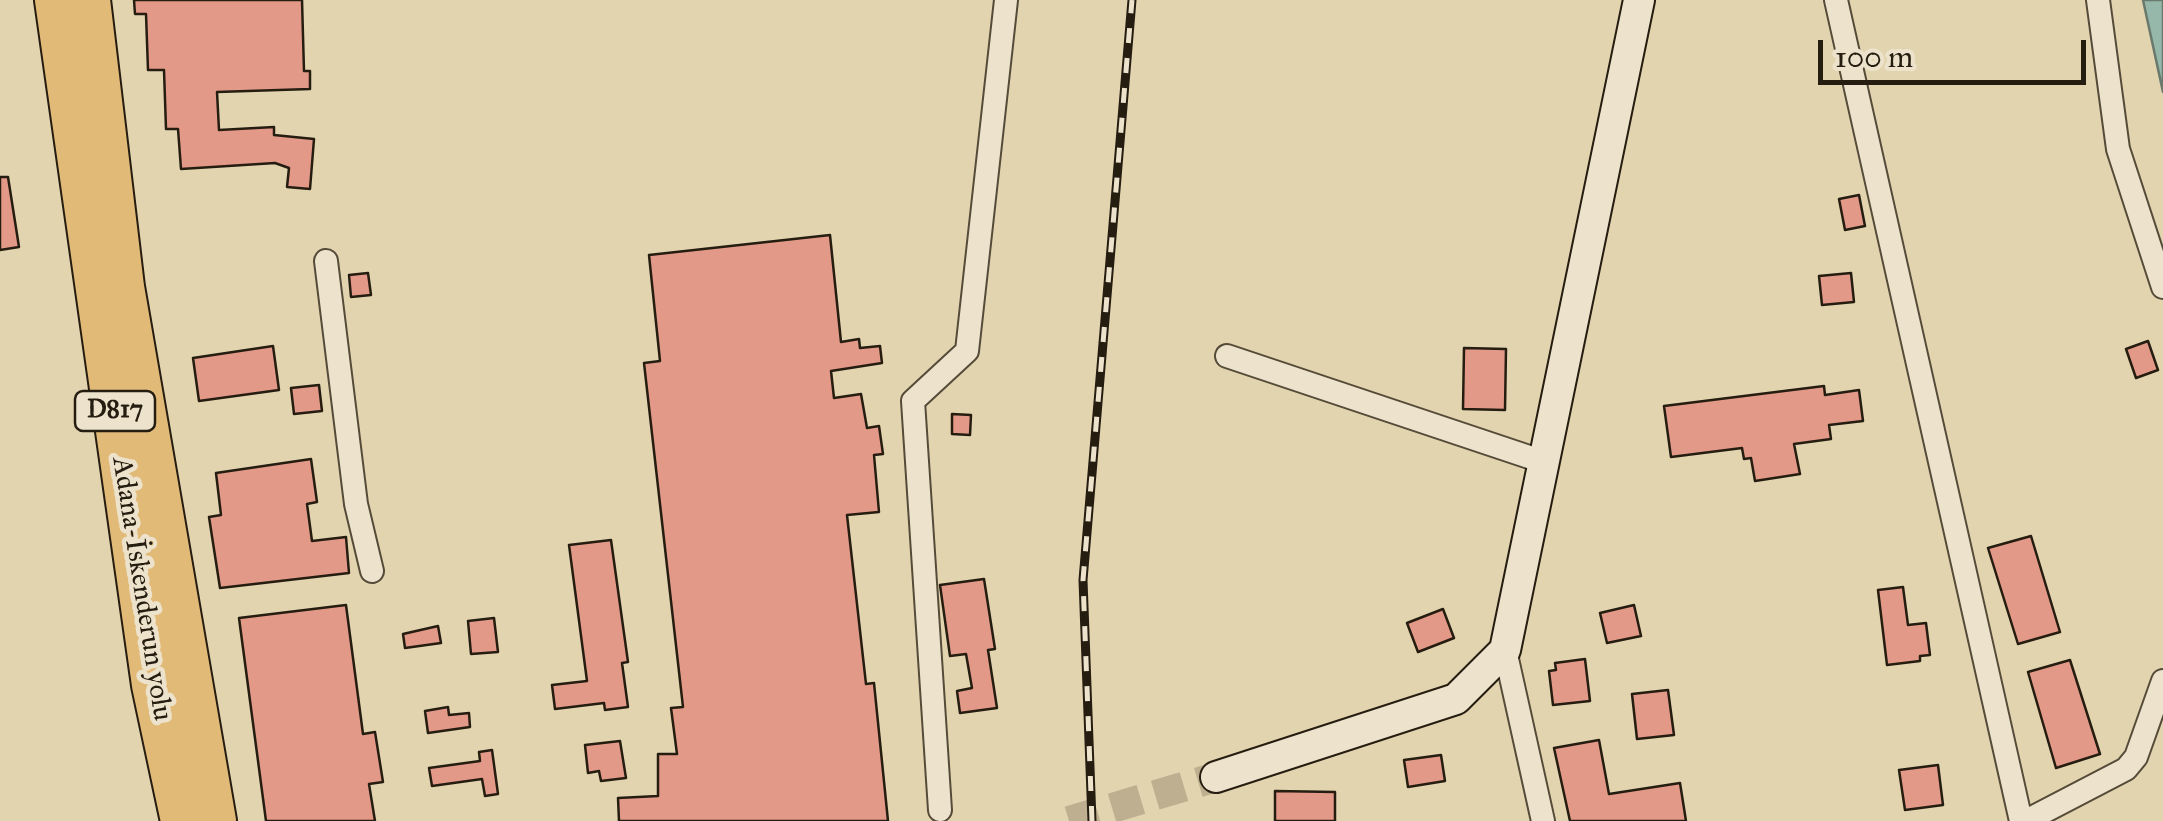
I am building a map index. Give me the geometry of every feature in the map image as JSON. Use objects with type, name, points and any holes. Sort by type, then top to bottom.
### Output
[{"type":"highway","name":"Adana-İskenderun yolu","points":[[55,0],[152,685],[181,821]]},
{"type":"highway","name":"D817","points":[[90,0],[124,287],[216,821]]},
{"type":"street","points":[[940,810],[913,401],[967,350],[1006,0]]},
{"type":"street","points":[[1543,821],[1505,650],[1639,0]]},
{"type":"street","points":[[1836,0],[2024,821],[2126,768],[2136,757],[2163,681]]},
{"type":"street","points":[[2098,0],[2118,149],[2163,287]]},
{"type":"street","points":[[326,261],[356,504],[372,571]]},
{"type":"street","points":[[1227,356],[1544,462]]},
{"type":"street","points":[[1216,777],[1456,699],[1505,650]]},
{"type":"shaded area","points":[[2143,0],[2163,0],[2163,92]]},
{"type":"building","points":[[134,0],[302,0],[304,71],[310,71],[310,89],[217,92],[219,130],[274,127],[274,135],[314,139],[310,189],[287,187],[289,168],[275,163],[181,169],[178,129],[166,129],[164,70],[148,70],[146,14],[135,14]]},
{"type":"building","points":[[0,177],[8,177],[19,247],[0,250]]},
{"type":"building","points":[[1859,195],[1865,226],[1845,230],[1839,199]]},
{"type":"building","points":[[830,235],[841,342],[859,339],[860,348],[880,346],[882,363],[831,371],[834,398],[861,394],[867,428],[879,426],[883,454],[874,455],[879,512],[847,515],[866,684],[874,683],[888,821],[619,821],[618,798],[658,796],[658,754],[677,754],[671,708],[683,707],[644,363],[660,361],[649,255]]},
{"type":"building","points":[[368,273],[371,295],[351,297],[349,275]]},
{"type":"building","points":[[1851,273],[1854,302],[1822,305],[1819,276]]},
{"type":"building","points":[[2148,341],[2158,370],[2136,378],[2126,349]]},
{"type":"building","points":[[273,346],[279,390],[199,401],[193,358]]},
{"type":"building","points":[[1464,348],[1506,349],[1505,410],[1463,409]]},
{"type":"building","points":[[319,385],[322,411],[294,414],[291,388]]},
{"type":"building","points":[[1824,386],[1825,395],[1859,390],[1863,421],[1829,425],[1831,439],[1794,444],[1800,474],[1755,481],[1751,458],[1744,459],[1742,448],[1671,457],[1664,406]]},
{"type":"building","points":[[952,414],[971,415],[970,435],[952,434]]},
{"type":"building","points":[[311,459],[317,502],[307,504],[312,541],[346,537],[349,573],[220,588],[209,517],[221,515],[216,473]]},
{"type":"building","points":[[2031,536],[2060,632],[2018,644],[1988,548]]},
{"type":"building","points":[[611,540],[628,662],[622,663],[628,707],[605,710],[604,703],[555,709],[552,685],[587,681],[569,545]]},
{"type":"building","points":[[984,579],[995,649],[988,650],[997,708],[960,713],[957,691],[972,688],[966,654],[950,656],[940,585]]},
{"type":"building","points":[[1903,587],[1908,625],[1926,623],[1930,655],[1920,656],[1920,661],[1887,665],[1878,590]]},
{"type":"building","points":[[346,605],[363,734],[375,732],[383,782],[369,784],[375,821],[266,821],[239,618]]},
{"type":"building","points":[[1634,605],[1641,636],[1607,643],[1600,613]]},
{"type":"building","points":[[1443,609],[1454,638],[1418,652],[1407,623]]},
{"type":"building","points":[[494,618],[498,652],[471,654],[468,621]]},
{"type":"building","points":[[438,626],[441,643],[405,648],[403,634]]},
{"type":"building","points":[[1585,659],[1590,701],[1553,705],[1549,671],[1556,670],[1555,663]]},
{"type":"building","points":[[2070,660],[2100,754],[2056,768],[2028,672]]},
{"type":"building","points":[[1668,690],[1674,735],[1637,739],[1632,694]]},
{"type":"building","points":[[448,707],[449,715],[469,713],[470,727],[428,733],[425,711]]},
{"type":"building","points":[[1599,740],[1609,794],[1680,783],[1686,821],[1570,821],[1554,748]]},
{"type":"building","points":[[620,741],[626,778],[601,781],[599,771],[588,773],[585,745]]},
{"type":"building","points":[[492,750],[498,794],[485,796],[482,779],[432,786],[429,768],[480,761],[479,752]]},
{"type":"building","points":[[1441,755],[1445,781],[1408,787],[1404,760]]},
{"type":"building","points":[[1938,765],[1943,805],[1905,810],[1899,770]]},
{"type":"building","points":[[1275,791],[1335,792],[1335,821],[1275,821]]},
{"type":"tunnel","points":[[1069,821],[1216,777]]},
{"type":"railway","points":[[1092,821],[1083,580],[1132,0]]}]
